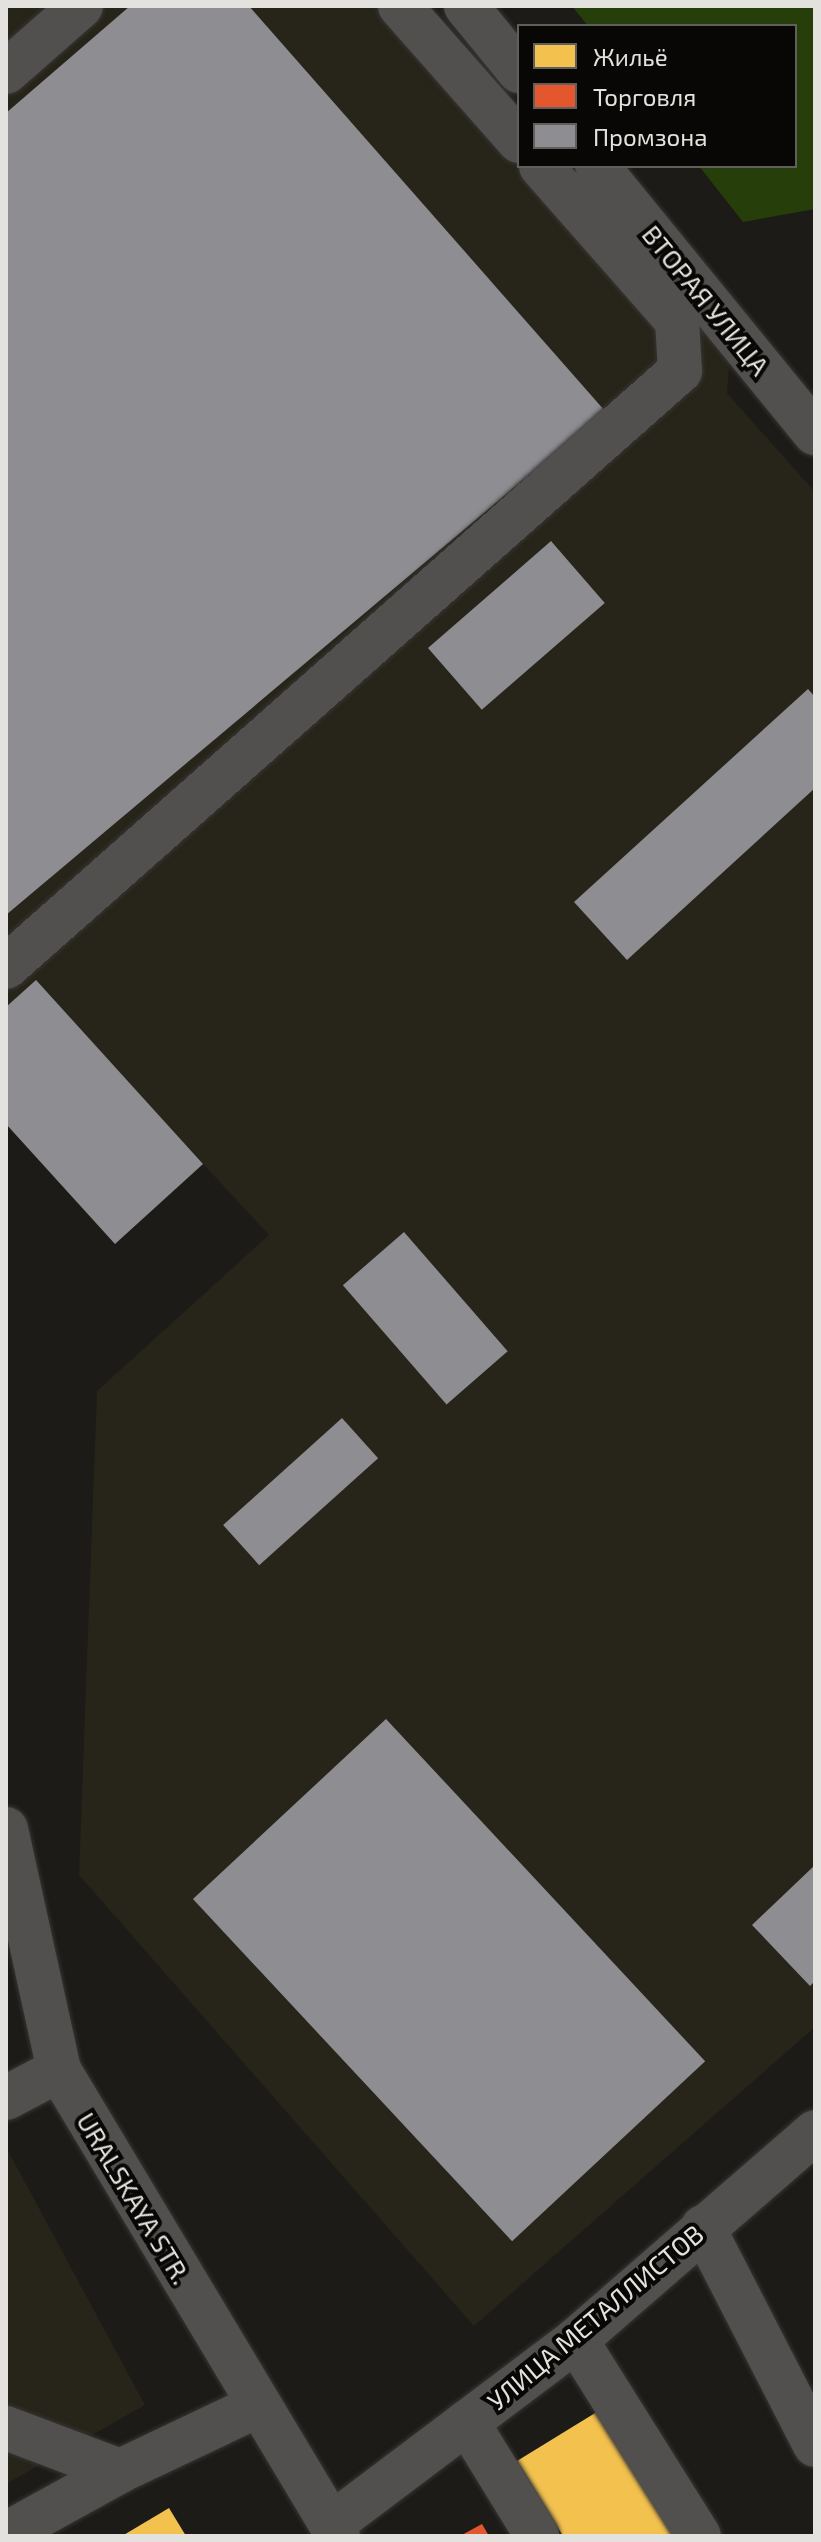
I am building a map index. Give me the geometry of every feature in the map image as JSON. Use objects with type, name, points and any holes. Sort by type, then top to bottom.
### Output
[{"type":"street","points":[[6,72],[81,6]]},
{"type":"street","points":[[400,6],[517,139]]},
{"type":"street","points":[[466,6],[517,69]]},
{"type":"street","points":[[6,967],[680,371],[677,321],[543,168]]},
{"type":"street","name":"ВТОРАЯ УЛИЦА","points":[[599,168],[815,433]]},
{"type":"street","name":"URALSKAYA STR.","points":[[6,1829],[59,2070],[257,2406],[335,2530]]},
{"type":"street","points":[[6,2098],[59,2070]]},
{"type":"street","name":"УЛИЦА МЕТАЛЛИСТОВ","points":[[335,2530],[467,2422],[576,2340],[815,2132]]},
{"type":"street","points":[[703,2227],[815,2445]]},
{"type":"street","points":[[576,2340],[699,2536]]},
{"type":"street","points":[[30,2529],[120,2471],[257,2406]]},
{"type":"street","points":[[467,2422],[537,2536]]},
{"type":"street","points":[[6,2428],[120,2471]]},
{"type":"shaded area","points":[[6,6],[428,6],[517,105],[517,168],[574,168],[731,344],[727,393],[815,492],[815,2027],[474,2326],[79,1875],[97,1391],[269,1235],[203,1164],[115,1244],[6,1124]]},
{"type":"shaded area","points":[[6,2147],[145,2405],[6,2484]]},
{"type":"green space","points":[[572,6],[815,6],[815,209],[743,222],[701,168],[797,168],[797,24],[586,24]]},
{"type":"building: Жильё","points":[[600,2410],[678,2536],[563,2536],[517,2461]]},
{"type":"building: Жильё","points":[[169,2508],[186,2536],[122,2536]]},
{"type":"building: Торговля","points":[[482,2524],[489,2536],[460,2536]]},
{"type":"building: Промзона","points":[[130,6],[249,6],[605,411],[6,915],[6,113]]},
{"type":"building: Промзона","points":[[551,541],[605,603],[482,710],[428,648]]},
{"type":"building: Промзона","points":[[808,689],[815,697],[815,788],[627,960],[574,902]]},
{"type":"building: Промзона","points":[[36,980],[203,1164],[115,1244],[6,1124],[6,1007]]},
{"type":"building: Промзона","points":[[404,1232],[508,1351],[447,1404],[343,1285]]},
{"type":"building: Промзона","points":[[342,1418],[378,1458],[259,1565],[223,1525]]},
{"type":"building: Промзона","points":[[386,1719],[705,2061],[512,2241],[193,1899]]},
{"type":"building: Промзона","points":[[815,1865],[815,1981],[810,1986],[752,1925]]}]
